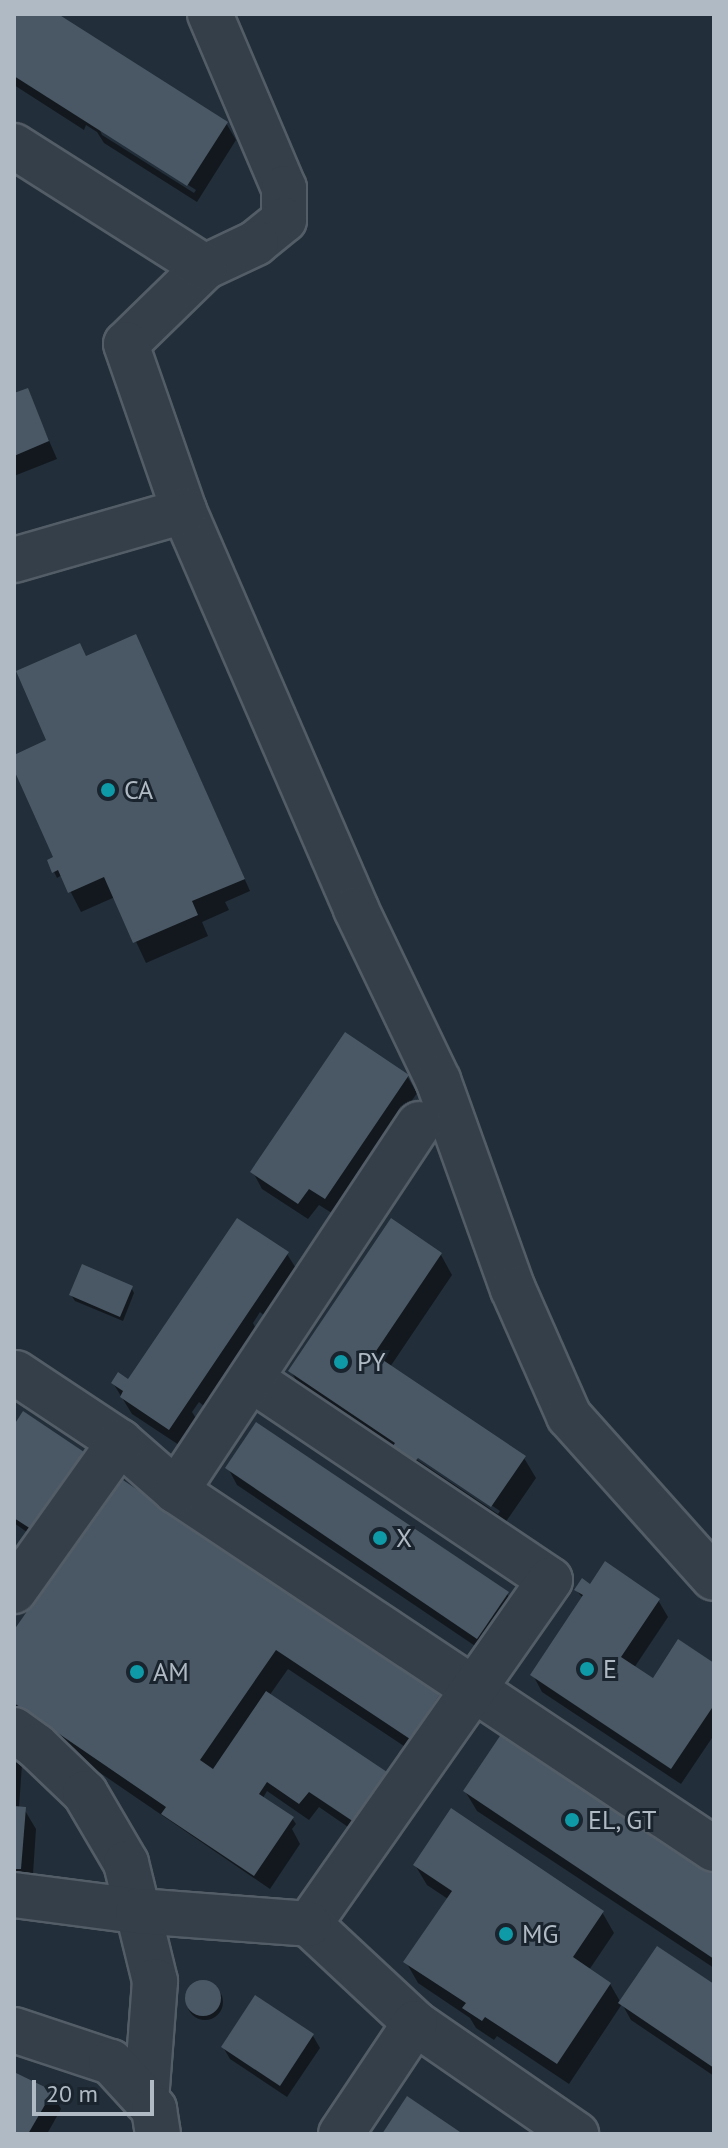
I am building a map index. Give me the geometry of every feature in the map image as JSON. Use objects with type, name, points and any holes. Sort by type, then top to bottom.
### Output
[{"type":"lane","points":[[210,14],[284,188],[284,220],[256,243],[205,267],[126,344],[184,511],[356,909],[438,1080],[513,1289],[569,1416],[714,1578]]},
{"type":"lane","points":[[14,146],[205,267]]},
{"type":"lane","points":[[14,560],[184,511]]},
{"type":"lane","points":[[176,1491],[419,1124]]},
{"type":"lane","points":[[16,1373],[120,1442],[176,1491],[477,1688],[714,1849]]},
{"type":"lane","points":[[251,1379],[550,1580],[309,1924]]},
{"type":"lane","points":[[14,1591],[120,1442]]},
{"type":"lane","points":[[14,1730],[36,1746],[85,1793],[126,1863],[155,1981],[152,2117]]},
{"type":"lane","points":[[14,1895],[138,1911],[309,1924],[415,2023],[576,2134]]},
{"type":"lane","points":[[341,2134],[415,2023]]},
{"type":"lane","points":[[14,2030],[111,2062],[152,2117]]},
{"type":"building","points":[[14,14],[58,14],[228,122],[187,186],[14,76]]},
{"type":"building","points":[[28,388],[49,441],[14,456],[14,393]]},
{"type":"building","name":"CA","points":[[136,634],[245,879],[192,901],[198,915],[133,943],[104,877],[68,893],[58,870],[52,873],[47,860],[53,857],[14,770],[14,755],[46,740],[16,671],[80,643],[86,656]]},
{"type":"building","points":[[345,1032],[409,1075],[325,1199],[309,1189],[298,1204],[250,1172]]},
{"type":"building","points":[[237,1218],[289,1252],[169,1430],[120,1397],[123,1391],[111,1383],[118,1372],[128,1379]]},
{"type":"building","name":"PY","points":[[391,1218],[442,1253],[374,1354],[526,1456],[491,1507],[418,1458],[413,1464],[391,1449],[395,1443],[288,1371]]},
{"type":"building","points":[[82,1264],[133,1286],[120,1317],[69,1295]]},
{"type":"building","points":[[23,1411],[87,1454],[34,1531],[14,1518],[14,1425]]},
{"type":"building","name":"X","points":[[256,1422],[509,1592],[477,1639],[225,1468]]},
{"type":"building","name":"AM","points":[[120,1478],[440,1694],[410,1739],[276,1650],[200,1760],[213,1769],[266,1691],[387,1772],[354,1822],[309,1792],[299,1804],[267,1782],[259,1794],[294,1817],[254,1876],[161,1814],[166,1807],[14,1703],[14,1630]]},
{"type":"building","name":"E","points":[[605,1561],[660,1599],[621,1657],[653,1678],[678,1639],[714,1663],[714,1705],[671,1769],[530,1675],[583,1595],[574,1590],[582,1578],[590,1584]]},
{"type":"building","name":"EL, GT","points":[[504,1730],[714,1871],[714,1959],[463,1791]]},
{"type":"building","points":[[14,1806],[26,1807],[21,1869],[14,1869]]},
{"type":"building","name":"MG","points":[[451,1808],[604,1911],[573,1957],[611,1983],[557,2064],[485,2017],[482,2021],[462,2008],[466,2003],[403,1962],[452,1891],[413,1865]]},
{"type":"building","points":[[657,1946],[714,1984],[714,2068],[618,2003]]},
{"type":"building","points":[[203,1980],[216,1985],[221,1998],[216,2011],[203,2016],[190,2011],[185,1998],[190,1985]]},
{"type":"building","points":[[255,1995],[314,2034],[280,2086],[221,2047]]},
{"type":"building","points":[[14,2072],[53,2091],[28,2134],[14,2134]]},
{"type":"building","points":[[407,2096],[463,2134],[382,2134]]},
{"type":"place","name":"CA","points":[[108,790]]},
{"type":"place","name":"PY","points":[[341,1362]]},
{"type":"place","name":"X","points":[[380,1538]]},
{"type":"place","name":"E","points":[[587,1669]]},
{"type":"place","name":"AM","points":[[137,1672]]},
{"type":"place","name":"EL, GT","points":[[572,1820]]},
{"type":"place","name":"MG","points":[[506,1934]]}]
